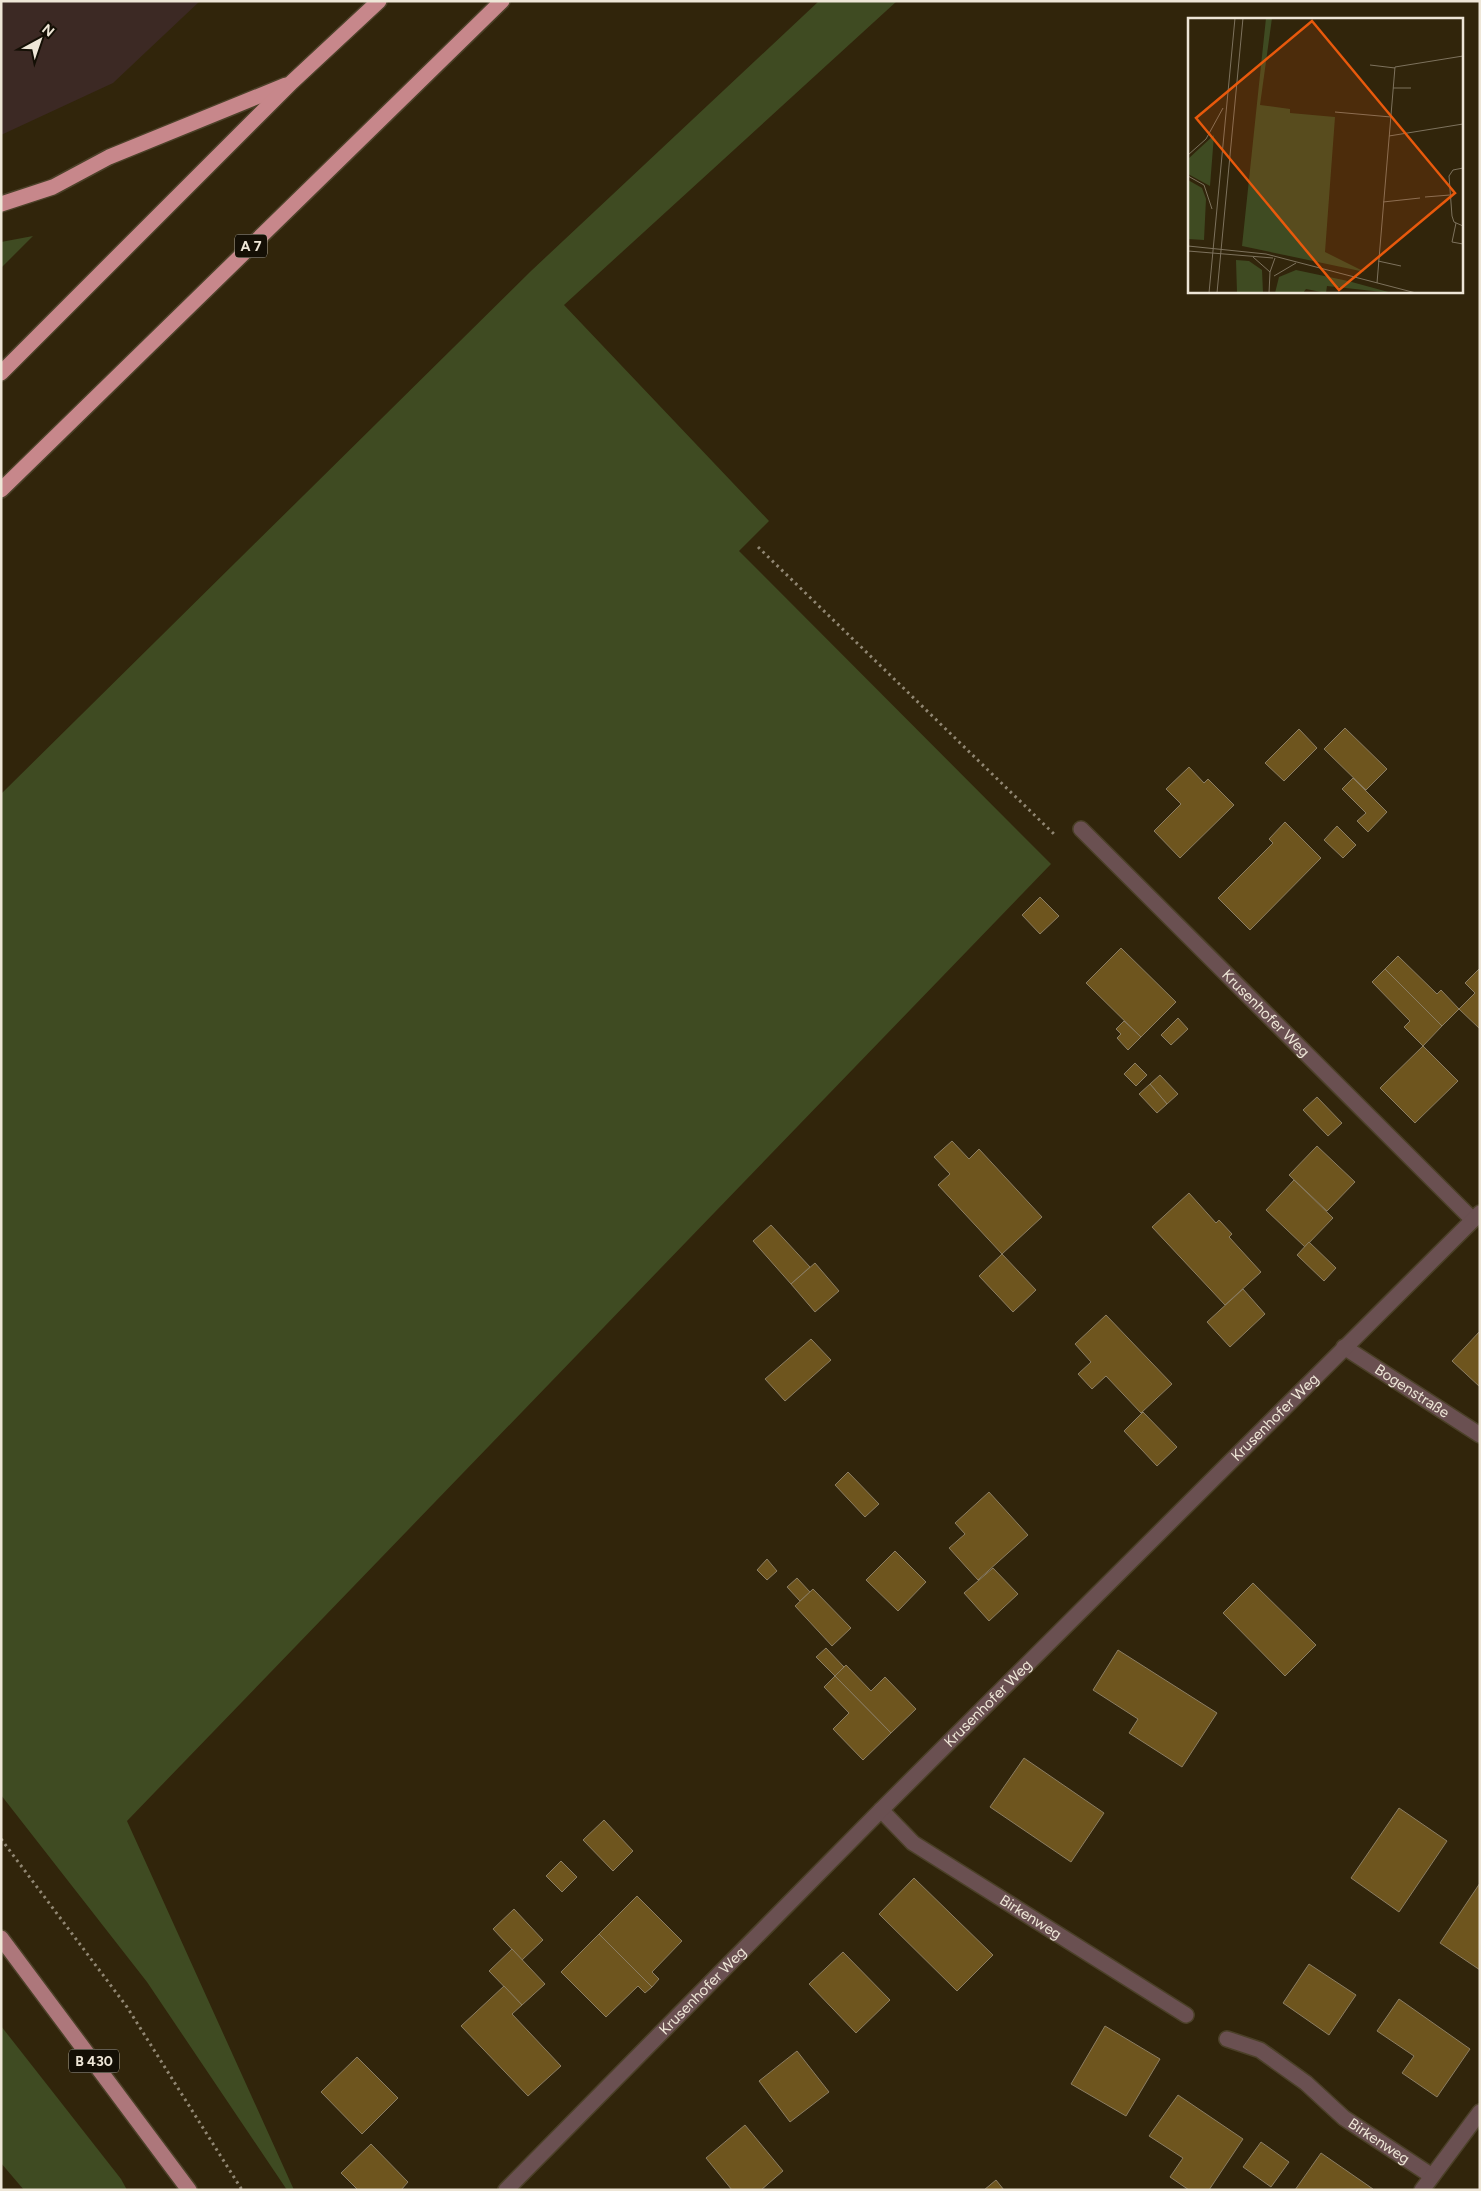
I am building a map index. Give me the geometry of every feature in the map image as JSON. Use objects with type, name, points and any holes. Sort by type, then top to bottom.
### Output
[{"type":"highway","points":[[1,373],[292,82],[379,1]]},
{"type":"highway","name":"A 7","points":[[1,490],[502,1]]},
{"type":"highway","points":[[1,204],[53,187],[109,157],[292,82]]},
{"type":"main road","name":"B 430","points":[[1,1938],[190,2190]]},
{"type":"street","name":"Krusenhofer Weg","points":[[506,2190],[881,1810],[1476,1217],[1081,829]]},
{"type":"street","name":"Bogenstraße","points":[[1344,1347],[1480,1436]]},
{"type":"street","name":"Birkenweg","points":[[881,1810],[913,1843],[1186,2015]]},
{"type":"street","name":"Birkenweg","points":[[1227,2039],[1260,2050],[1306,2083],[1344,2118],[1432,2176]]},
{"type":"street","points":[[1422,2190],[1480,2112]]},
{"type":"path","points":[[758,547],[1060,839],[1081,829]]},
{"type":"path","points":[[1,1839],[127,2007],[242,2190]]},
{"type":"shaded area","points":[[1,1],[200,1],[113,83],[1,135]]},
{"type":"green space","points":[[819,1],[897,1],[564,305],[769,521],[739,551],[1051,864],[127,1821],[294,2190],[287,2190],[147,1982],[1,1795],[1,794],[531,271]]},
{"type":"green space","points":[[33,236],[1,268],[1,242]]},
{"type":"green space","points":[[1,2026],[121,2179],[127,2190],[24,2190],[1,2163]]},
{"type":"building","points":[[1345,728],[1387,769],[1366,790],[1324,749]]},
{"type":"building","points":[[1299,729],[1317,748],[1284,781],[1265,763]]},
{"type":"building","points":[[1189,767],[1204,783],[1208,779],[1234,805],[1180,858],[1154,831],[1181,804],[1166,789]]},
{"type":"building","points":[[1353,778],[1387,812],[1368,832],[1357,821],[1366,813],[1342,789]]},
{"type":"building","points":[[1285,822],[1321,858],[1250,930],[1218,898],[1273,843],[1269,839]]},
{"type":"building","points":[[1337,826],[1356,845],[1343,858],[1324,840]]},
{"type":"building","points":[[1040,897],[1059,916],[1040,934],[1022,915]]},
{"type":"building","points":[[1121,948],[1176,1002],[1141,1037],[1086,983]]},
{"type":"building","points":[[1398,956],[1437,994],[1441,990],[1459,1009],[1442,1026],[1385,969]]},
{"type":"building","points":[[1480,968],[1480,1029],[1459,1009],[1475,993],[1465,983]]},
{"type":"building","points":[[1385,969],[1442,1026],[1423,1046],[1404,1027],[1410,1021],[1372,982]]},
{"type":"building","points":[[1178,1018],[1188,1029],[1171,1045],[1161,1035]]},
{"type":"building","points":[[1124,1021],[1141,1037],[1128,1050],[1117,1038],[1121,1034],[1116,1029]]},
{"type":"building","points":[[1423,1046],[1458,1081],[1415,1123],[1380,1088]]},
{"type":"building","points":[[1135,1063],[1147,1075],[1136,1086],[1124,1074]]},
{"type":"building","points":[[1160,1075],[1178,1094],[1167,1104],[1150,1084]]},
{"type":"building","points":[[1150,1084],[1167,1104],[1157,1113],[1139,1094]]},
{"type":"building","points":[[1317,1097],[1342,1123],[1328,1136],[1303,1110]]},
{"type":"building","points":[[952,1141],[969,1159],[979,1149],[1042,1217],[1002,1254],[938,1185],[950,1174],[934,1157]]},
{"type":"building","points":[[1317,1146],[1355,1182],[1327,1211],[1289,1175]]},
{"type":"building","points":[[1294,1180],[1333,1218],[1305,1247],[1266,1210]]},
{"type":"building","points":[[1189,1193],[1216,1223],[1219,1220],[1232,1234],[1229,1237],[1261,1272],[1225,1305],[1152,1227]]},
{"type":"building","points":[[771,1225],[810,1267],[791,1284],[753,1241]]},
{"type":"building","points":[[1309,1242],[1336,1268],[1324,1281],[1297,1255]]},
{"type":"building","points":[[1002,1254],[1036,1290],[1013,1312],[979,1276]]},
{"type":"building","points":[[815,1263],[839,1291],[815,1312],[791,1284]]},
{"type":"building","points":[[1243,1289],[1265,1314],[1230,1347],[1207,1322]]},
{"type":"building","points":[[1106,1315],[1172,1384],[1141,1413],[1106,1376],[1092,1389],[1078,1374],[1091,1362],[1075,1344]]},
{"type":"building","points":[[1480,1331],[1480,1387],[1452,1361]]},
{"type":"building","points":[[811,1339],[831,1360],[785,1401],[765,1379]]},
{"type":"building","points":[[1143,1412],[1177,1447],[1157,1466],[1124,1431]]},
{"type":"building","points":[[848,1472],[879,1504],[865,1517],[835,1485]]},
{"type":"building","points":[[989,1492],[1028,1535],[978,1580],[949,1548],[965,1534],[955,1523]]},
{"type":"building","points":[[895,1551],[926,1582],[898,1611],[866,1580]]},
{"type":"building","points":[[767,1559],[777,1571],[767,1580],[757,1570]]},
{"type":"building","points":[[993,1568],[1018,1594],[989,1621],[964,1593]]},
{"type":"building","points":[[797,1578],[810,1592],[800,1601],[787,1587]]},
{"type":"building","points":[[1253,1583],[1316,1645],[1285,1676],[1223,1613]]},
{"type":"building","points":[[813,1589],[851,1628],[832,1646],[795,1606]]},
{"type":"building","points":[[826,1648],[844,1667],[835,1676],[816,1657]]},
{"type":"building","points":[[1118,1650],[1217,1713],[1182,1767],[1129,1733],[1138,1719],[1093,1690]]},
{"type":"building","points":[[846,1665],[871,1691],[885,1677],[916,1709],[891,1733],[835,1676]]},
{"type":"building","points":[[835,1676],[891,1733],[863,1760],[833,1729],[849,1713],[824,1687]]},
{"type":"building","points":[[1024,1758],[1104,1813],[1071,1862],[990,1807]]},
{"type":"building","points":[[1399,1808],[1447,1841],[1399,1912],[1351,1878]]},
{"type":"building","points":[[604,1820],[633,1851],[613,1871],[583,1840]]},
{"type":"building","points":[[561,1861],[577,1877],[562,1892],[546,1876]]},
{"type":"building","points":[[914,1878],[993,1955],[957,1991],[879,1914]]},
{"type":"building","points":[[1480,1883],[1480,1970],[1440,1943]]},
{"type":"building","points":[[637,1896],[682,1941],[652,1972],[659,1979],[652,1987],[599,1934]]},
{"type":"building","points":[[514,1909],[543,1940],[522,1960],[493,1929]]},
{"type":"building","points":[[599,1934],[652,1987],[645,1993],[638,1986],[606,2017],[561,1972]]},
{"type":"building","points":[[512,1949],[545,1984],[522,2005],[489,1971]]},
{"type":"building","points":[[843,1952],[890,2000],[856,2033],[809,1984]]},
{"type":"building","points":[[1309,1964],[1356,1995],[1329,2035],[1283,2003]]},
{"type":"building","points":[[504,1986],[522,2005],[512,2014],[561,2066],[528,2096],[461,2026]]},
{"type":"building","points":[[1399,1999],[1470,2049],[1437,2097],[1402,2073],[1414,2056],[1377,2031]]},
{"type":"building","points":[[1105,2026],[1160,2059],[1126,2116],[1071,2084]]},
{"type":"building","points":[[797,2051],[829,2092],[790,2122],[759,2081]]},
{"type":"building","points":[[357,2057],[398,2098],[362,2134],[321,2092]]},
{"type":"building","points":[[1178,2095],[1243,2139],[1209,2190],[1189,2190],[1170,2177],[1183,2158],[1149,2136]]},
{"type":"building","points":[[745,2125],[783,2171],[761,2190],[732,2190],[706,2158]]},
{"type":"building","points":[[1261,2142],[1289,2162],[1271,2187],[1243,2167]]},
{"type":"building","points":[[371,2144],[408,2182],[401,2190],[358,2190],[341,2173]]},
{"type":"building","points":[[1321,2153],[1373,2189],[1295,2190]]},
{"type":"building","points":[[996,2180],[1004,2190],[984,2190]]}]
